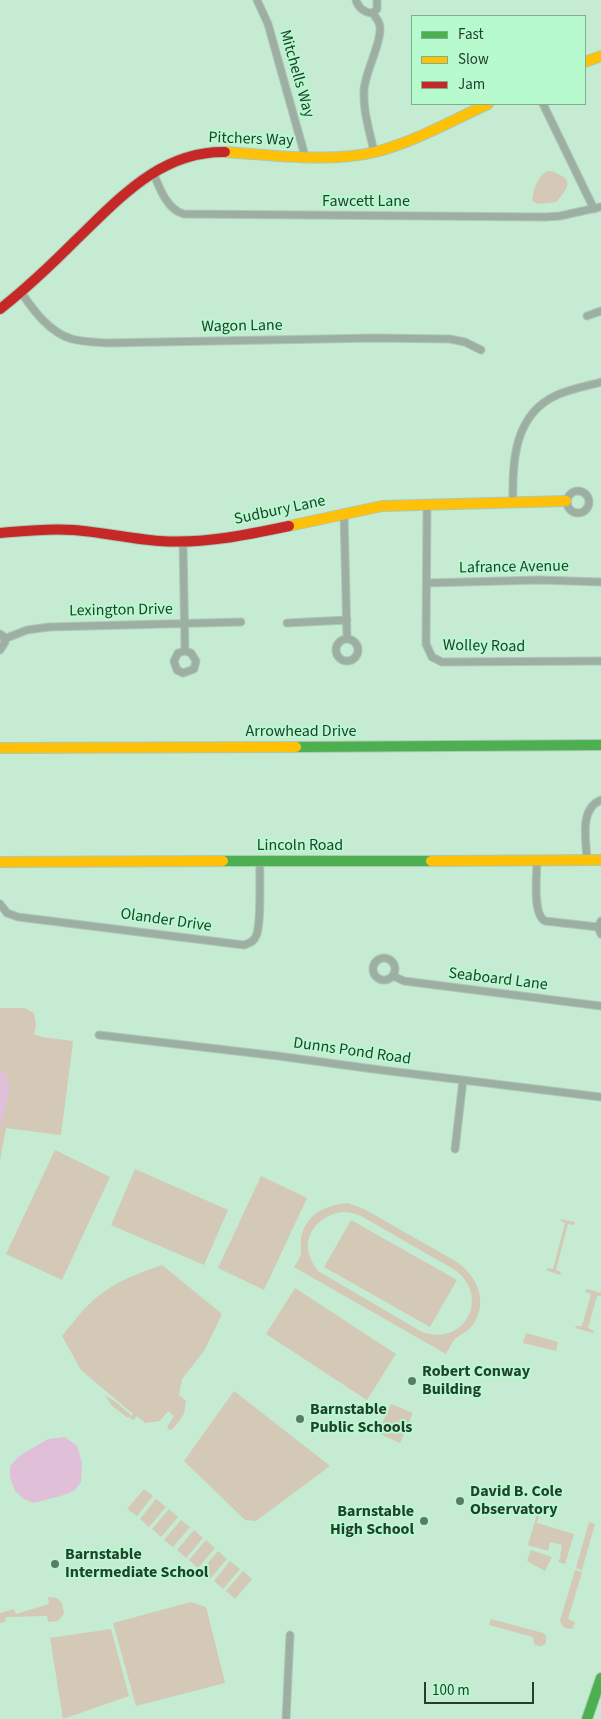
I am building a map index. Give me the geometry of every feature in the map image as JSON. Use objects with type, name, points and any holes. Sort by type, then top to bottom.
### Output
[{"type":"street","name":"Mitchells Way","points":[[257,0],[270,31],[305,156]]},
{"type":"street","points":[[356,0],[358,5],[364,11],[373,14],[380,24],[378,39],[365,78],[364,92],[365,110],[374,152]]},
{"type":"street","points":[[373,14],[377,9],[377,0]]},
{"type":"street","points":[[586,62],[601,56]]},
{"type":"street","name":"Pitchers Way","points":[[0,309],[21,292],[120,198],[154,172],[178,159],[204,153],[305,156],[358,155],[374,152],[421,135],[486,105]]},
{"type":"street","points":[[544,105],[598,208]]},
{"type":"street","name":"Fawcett Lane","points":[[154,172],[158,185],[168,202],[176,211],[184,214],[545,218],[598,208]]},
{"type":"street","name":"Wagon Lane","points":[[21,292],[30,305],[52,328],[64,336],[80,341],[106,343],[375,338],[450,339],[465,342],[481,350]]},
{"type":"street","points":[[588,316],[601,312]]},
{"type":"street","points":[[513,502],[515,454],[520,435],[530,417],[545,402],[557,395],[601,382]]},
{"type":"street","name":"Sudbury Lane","points":[[0,533],[34,530],[72,530],[161,541],[221,539],[382,506],[566,501]]},
{"type":"street","name":"Wolley Road","points":[[427,504],[426,644],[429,653],[435,660],[442,662],[601,661]]},
{"type":"street","points":[[344,513],[347,639]]},
{"type":"street","points":[[183,541],[185,651]]},
{"type":"street","name":"Lafrance Avenue","points":[[427,583],[539,580],[601,582]]},
{"type":"street","points":[[287,622],[347,620]]},
{"type":"street","name":"Lexington Drive","points":[[0,650],[4,644],[2,636],[49,627],[241,622]]},
{"type":"street","name":"Arrowhead Drive","points":[[0,748],[601,746]]},
{"type":"street","points":[[587,859],[587,815],[592,806],[601,800]]},
{"type":"street","points":[[537,860],[537,910],[541,919],[545,922],[600,927]]},
{"type":"street","name":"Lincoln Road","points":[[0,862],[601,860]]},
{"type":"street","name":"Olander Drive","points":[[0,904],[7,914],[18,917],[244,945],[251,942],[257,936],[260,861]]},
{"type":"street","name":"Seaboard Lane","points":[[393,976],[404,982],[601,1006]]},
{"type":"street","name":"Dunns Pond Road","points":[[99,1035],[601,1097]]},
{"type":"street","points":[[455,1149],[463,1080]]},
{"type":"street","points":[[286,1719],[290,1635]]},
{"type":"street","points":[[587,1719],[601,1678]]},
{"type":"shaded area","points":[[547,171],[566,179],[566,189],[556,202],[538,204],[532,201],[535,188],[540,177]]},
{"type":"shaded area","points":[[0,1008],[24,1008],[34,1013],[36,1025],[34,1034],[42,1037],[73,1041],[61,1135],[6,1128],[0,1160]]},
{"type":"shaded area","points":[[0,1070],[4,1071],[9,1081],[9,1092],[0,1130]]},
{"type":"shaded area","points":[[55,1150],[110,1177],[62,1280],[6,1254]]},
{"type":"shaded area","points":[[135,1169],[228,1210],[204,1265],[111,1225]]},
{"type":"shaded area","points":[[261,1176],[307,1198],[264,1290],[218,1268]]},
{"type":"shaded area","points":[[348,1203],[364,1209],[457,1262],[471,1275],[479,1291],[480,1308],[472,1326],[454,1340],[446,1354],[294,1267],[301,1255],[301,1236],[309,1220],[326,1208]],"holes":[[[343,1212],[361,1216],[455,1270],[466,1281],[471,1293],[472,1305],[468,1317],[461,1326],[450,1332],[437,1335],[422,1332],[318,1271],[311,1259],[308,1248],[308,1240],[315,1226],[328,1216]]]},
{"type":"shaded area","points":[[560,1219],[575,1222],[574,1225],[568,1224],[556,1270],[561,1272],[560,1275],[546,1270],[548,1268],[553,1269],[565,1223]]},
{"type":"shaded area","points":[[351,1220],[457,1280],[430,1327],[324,1267]]},
{"type":"shaded area","points":[[162,1265],[222,1314],[204,1351],[182,1379],[179,1395],[186,1401],[184,1414],[173,1429],[169,1430],[167,1427],[174,1416],[168,1411],[160,1421],[145,1423],[137,1416],[133,1420],[128,1418],[111,1405],[105,1395],[132,1416],[133,1414],[81,1370],[62,1336],[87,1306],[105,1291],[125,1279]]},
{"type":"shaded area","points":[[295,1288],[396,1354],[367,1400],[266,1334]]},
{"type":"shaded area","points":[[587,1289],[601,1293],[601,1296],[597,1296],[588,1328],[594,1331],[593,1333],[575,1328],[576,1326],[582,1326],[591,1294],[585,1292]]},
{"type":"shaded area","points":[[526,1333],[558,1342],[556,1351],[523,1343]]},
{"type":"shaded area","points":[[234,1391],[330,1466],[256,1521],[245,1520],[184,1461]]},
{"type":"shaded area","points":[[391,1404],[413,1413],[400,1443],[378,1433]]},
{"type":"shaded area","points":[[65,1437],[77,1446],[82,1463],[81,1482],[75,1490],[64,1495],[34,1503],[24,1499],[15,1491],[10,1477],[10,1466],[19,1456],[48,1439]]},
{"type":"shaded area","points":[[144,1489],[153,1496],[137,1516],[127,1509]]},
{"type":"shaded area","points":[[156,1499],[166,1507],[149,1527],[140,1519]]},
{"type":"shaded area","points":[[169,1509],[178,1517],[161,1537],[152,1529]]},
{"type":"shaded area","points":[[538,1511],[540,1511],[537,1523],[574,1534],[565,1564],[558,1562],[561,1556],[562,1545],[550,1542],[548,1551],[528,1545]]},
{"type":"shaded area","points":[[181,1520],[190,1527],[173,1547],[164,1540]]},
{"type":"shaded area","points":[[589,1522],[595,1524],[582,1570],[576,1568]]},
{"type":"shaded area","points":[[194,1530],[203,1538],[186,1558],[177,1550]]},
{"type":"shaded area","points":[[206,1540],[215,1548],[198,1568],[189,1560]]},
{"type":"shaded area","points":[[531,1550],[552,1557],[545,1571],[527,1561]]},
{"type":"shaded area","points":[[218,1551],[227,1559],[210,1579],[201,1571]]},
{"type":"shaded area","points":[[230,1561],[240,1569],[223,1589],[214,1581]]},
{"type":"shaded area","points":[[575,1570],[582,1572],[568,1619],[575,1622],[573,1628],[570,1629],[563,1627],[560,1621]]},
{"type":"shaded area","points":[[243,1571],[252,1579],[235,1599],[226,1591]]},
{"type":"shaded area","points":[[48,1597],[57,1598],[62,1603],[64,1614],[58,1621],[48,1622],[47,1616],[6,1617],[5,1622],[0,1623],[0,1613],[14,1609],[16,1614],[49,1604]]},
{"type":"shaded area","points":[[191,1602],[206,1607],[225,1683],[136,1706],[113,1623]]},
{"type":"shaded area","points":[[491,1619],[543,1633],[546,1636],[546,1643],[542,1646],[537,1646],[534,1644],[533,1637],[489,1625]]},
{"type":"shaded area","points":[[111,1629],[129,1696],[63,1719],[50,1638]]},
{"type":"traffic: fast","points":[[296,747],[601,745]]},
{"type":"traffic: fast","points":[[223,861],[431,861]]},
{"type":"traffic: fast","points":[[587,1719],[601,1678]]},
{"type":"traffic: slow","points":[[586,62],[601,56]]},
{"type":"traffic: slow","points":[[225,152],[320,158],[375,152],[404,143],[486,105]]},
{"type":"traffic: slow","points":[[289,526],[382,506],[566,501]]},
{"type":"traffic: slow","points":[[0,748],[296,747]]},
{"type":"traffic: slow","points":[[431,861],[601,860]]},
{"type":"traffic: slow","points":[[0,862],[223,861]]},
{"type":"traffic: jam","points":[[0,309],[39,276],[108,209],[142,180],[180,160],[202,154],[225,152]]},
{"type":"traffic: jam","points":[[0,533],[64,529],[176,542],[225,538],[289,526]]},
{"type":"place","name":"Robert Conway Building","points":[[412,1381]]},
{"type":"place","name":"Barnstable Public Schools","points":[[300,1419]]},
{"type":"place","name":"David B. Cole Observatory","points":[[460,1501]]},
{"type":"place","name":"Barnstable High School","points":[[424,1521]]},
{"type":"place","name":"Barnstable Intermediate School","points":[[55,1564]]}]
